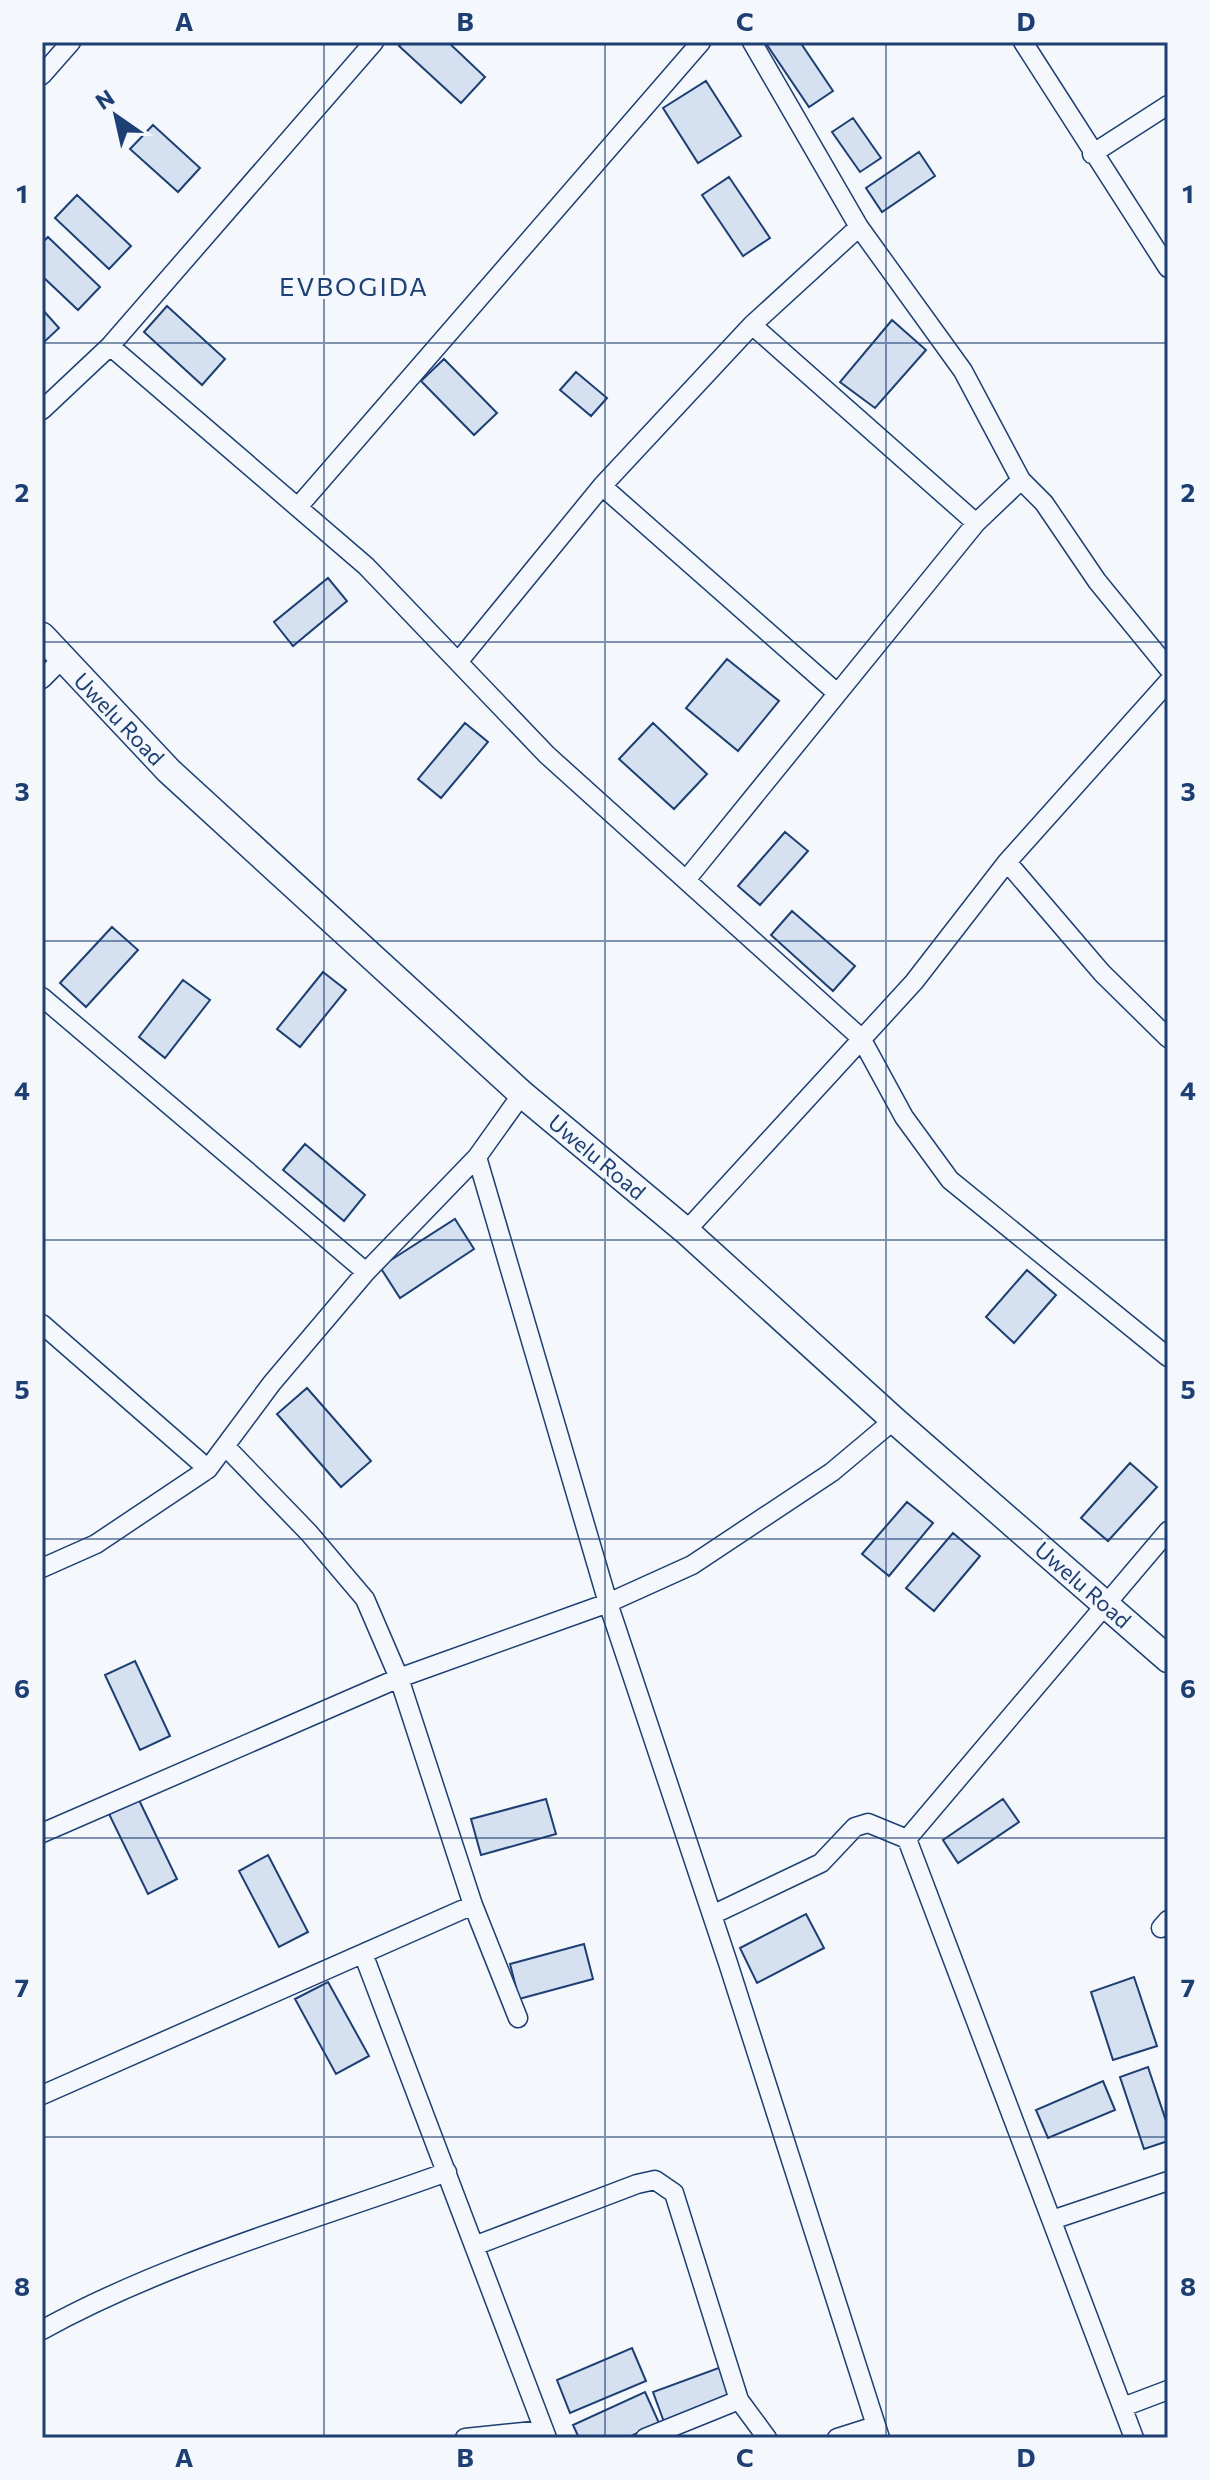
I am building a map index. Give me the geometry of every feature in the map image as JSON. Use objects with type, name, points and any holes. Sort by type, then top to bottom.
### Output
[{"type":"street","points":[[42,75],[71,42]]},
{"type":"street","points":[[42,410],[110,346],[374,42]]},
{"type":"street","points":[[298,507],[701,42]]},
{"type":"street","points":[[752,42],[859,227],[963,371],[1021,480],[1044,503],[1097,581],[1168,668]]},
{"type":"street","points":[[1023,42],[1092,154],[1168,268]]},
{"type":"street","points":[[1092,154],[1168,105]]},
{"type":"street","points":[[458,662],[602,486],[752,325],[859,227]]},
{"type":"street","points":[[752,325],[976,523]]},
{"type":"street","points":[[110,346],[366,566],[547,755],[861,1038],[904,1117],[950,1180],[1168,1357]]},
{"type":"street","points":[[686,880],[976,523],[1021,480]]},
{"type":"street","points":[[602,486],[837,693]]},
{"type":"street","name":"Uwelu Road","points":[[42,636],[169,771],[522,1094],[686,1231],[894,1420],[1168,1659]]},
{"type":"street","points":[[42,679],[62,659]]},
{"type":"street","points":[[686,1231],[914,982],[1007,862],[1168,682]]},
{"type":"street","points":[[1007,862],[1102,973],[1168,1038]]},
{"type":"street","points":[[42,997],[366,1272]]},
{"type":"street","points":[[42,1568],[96,1544],[208,1469],[272,1383],[366,1272],[477,1157],[522,1094]]},
{"type":"street","points":[[477,1157],[608,1603],[878,2432],[837,2438]]},
{"type":"street","points":[[46,1332],[208,1469]]},
{"type":"street","points":[[42,1833],[399,1678],[608,1603],[692,1565],[832,1472],[894,1420]]},
{"type":"street","points":[[226,1447],[309,1533],[365,1599],[399,1678],[473,1905],[518,2018]]},
{"type":"street","points":[[907,1839],[1168,1531]]},
{"type":"street","points":[[712,1915],[821,1863],[855,1827],[868,1823],[907,1839],[1134,2438]]},
{"type":"street","points":[[42,2095],[364,1956],[473,1905]]},
{"type":"street","points":[[364,1956],[545,2434],[465,2438]]},
{"type":"street","points":[[42,2330],[82,2308],[214,2256],[447,2172]]},
{"type":"street","points":[[474,2246],[616,2191],[655,2180],[674,2193],[739,2400],[767,2438]]},
{"type":"street","points":[[1052,2220],[1168,2181]]},
{"type":"street","points":[[1123,2407],[1168,2390]]},
{"type":"street","points":[[645,2438],[739,2400]]},
{"type":"building","points":[[403,42],[448,42],[485,77],[461,103],[399,46]]},
{"type":"building","points":[[765,42],[800,42],[833,91],[809,107]]},
{"type":"building","points":[[706,81],[741,136],[698,163],[663,108]]},
{"type":"building","points":[[853,118],[881,158],[860,172],[832,132]]},
{"type":"building","points":[[153,125],[200,168],[178,192],[130,149]]},
{"type":"building","points":[[919,152],[935,176],[882,212],[866,188]]},
{"type":"building","points":[[729,177],[770,238],[743,256],[702,195]]},
{"type":"building","points":[[77,195],[131,246],[109,269],[55,218]]},
{"type":"building","points":[[48,237],[100,287],[78,310],[42,276],[42,243]]},
{"type":"building","points":[[167,306],[225,359],[202,385],[144,332]]},
{"type":"building","points":[[42,309],[59,328],[42,344]]},
{"type":"building","points":[[892,320],[926,350],[875,408],[840,382]]},
{"type":"building","points":[[444,359],[497,413],[474,435],[421,381]]},
{"type":"building","points":[[576,372],[607,398],[591,416],[560,390]]},
{"type":"building","points":[[328,578],[347,601],[293,646],[274,622]]},
{"type":"building","points":[[727,659],[779,701],[738,751],[686,708]]},
{"type":"building","points":[[465,723],[488,742],[441,798],[418,779]]},
{"type":"building","points":[[653,723],[707,774],[674,809],[619,759]]},
{"type":"building","points":[[785,832],[808,851],[760,905],[738,886]]},
{"type":"building","points":[[792,911],[855,966],[833,991],[771,935]]},
{"type":"building","points":[[112,927],[138,950],[86,1007],[60,983]]},
{"type":"building","points":[[323,972],[346,990],[300,1047],[277,1029]]},
{"type":"building","points":[[183,980],[210,1000],[165,1058],[139,1037]]},
{"type":"building","points":[[305,1144],[365,1195],[344,1221],[283,1170]]},
{"type":"building","points":[[455,1219],[474,1249],[400,1298],[380,1267]]},
{"type":"building","points":[[1027,1270],[1056,1295],[1014,1343],[986,1317]]},
{"type":"building","points":[[307,1388],[371,1461],[341,1487],[277,1414]]},
{"type":"building","points":[[1130,1463],[1157,1487],[1108,1541],[1081,1518]]},
{"type":"building","points":[[907,1502],[933,1523],[889,1576],[862,1554]]},
{"type":"building","points":[[953,1533],[980,1556],[934,1611],[906,1588]]},
{"type":"building","points":[[135,1661],[170,1736],[140,1750],[105,1675]]},
{"type":"building","points":[[546,1799],[556,1834],[481,1855],[471,1819]]},
{"type":"building","points":[[1003,1799],[1019,1822],[958,1863],[943,1840]]},
{"type":"building","points":[[139,1800],[177,1879],[148,1894],[109,1814]]},
{"type":"building","points":[[268,1855],[308,1932],[279,1947],[239,1871]]},
{"type":"building","points":[[806,1914],[824,1948],[757,1983],[740,1948]]},
{"type":"building","points":[[584,1944],[593,1979],[519,1999],[510,1964]]},
{"type":"building","points":[[1134,1977],[1157,2046],[1113,2060],[1091,1992]]},
{"type":"building","points":[[328,1982],[369,2056],[336,2074],[295,1999]]},
{"type":"building","points":[[1148,2067],[1168,2127],[1168,2141],[1144,2149],[1120,2077]]},
{"type":"building","points":[[1103,2081],[1115,2110],[1048,2138],[1036,2110]]},
{"type":"building","points":[[632,2348],[646,2381],[570,2413],[557,2380]]},
{"type":"building","points":[[735,2362],[746,2391],[664,2422],[653,2392]]},
{"type":"building","points":[[645,2392],[659,2423],[627,2438],[579,2438],[573,2425]]},
{"type":"district","name":"EVBOGIDA","points":[[354,287]]}]
